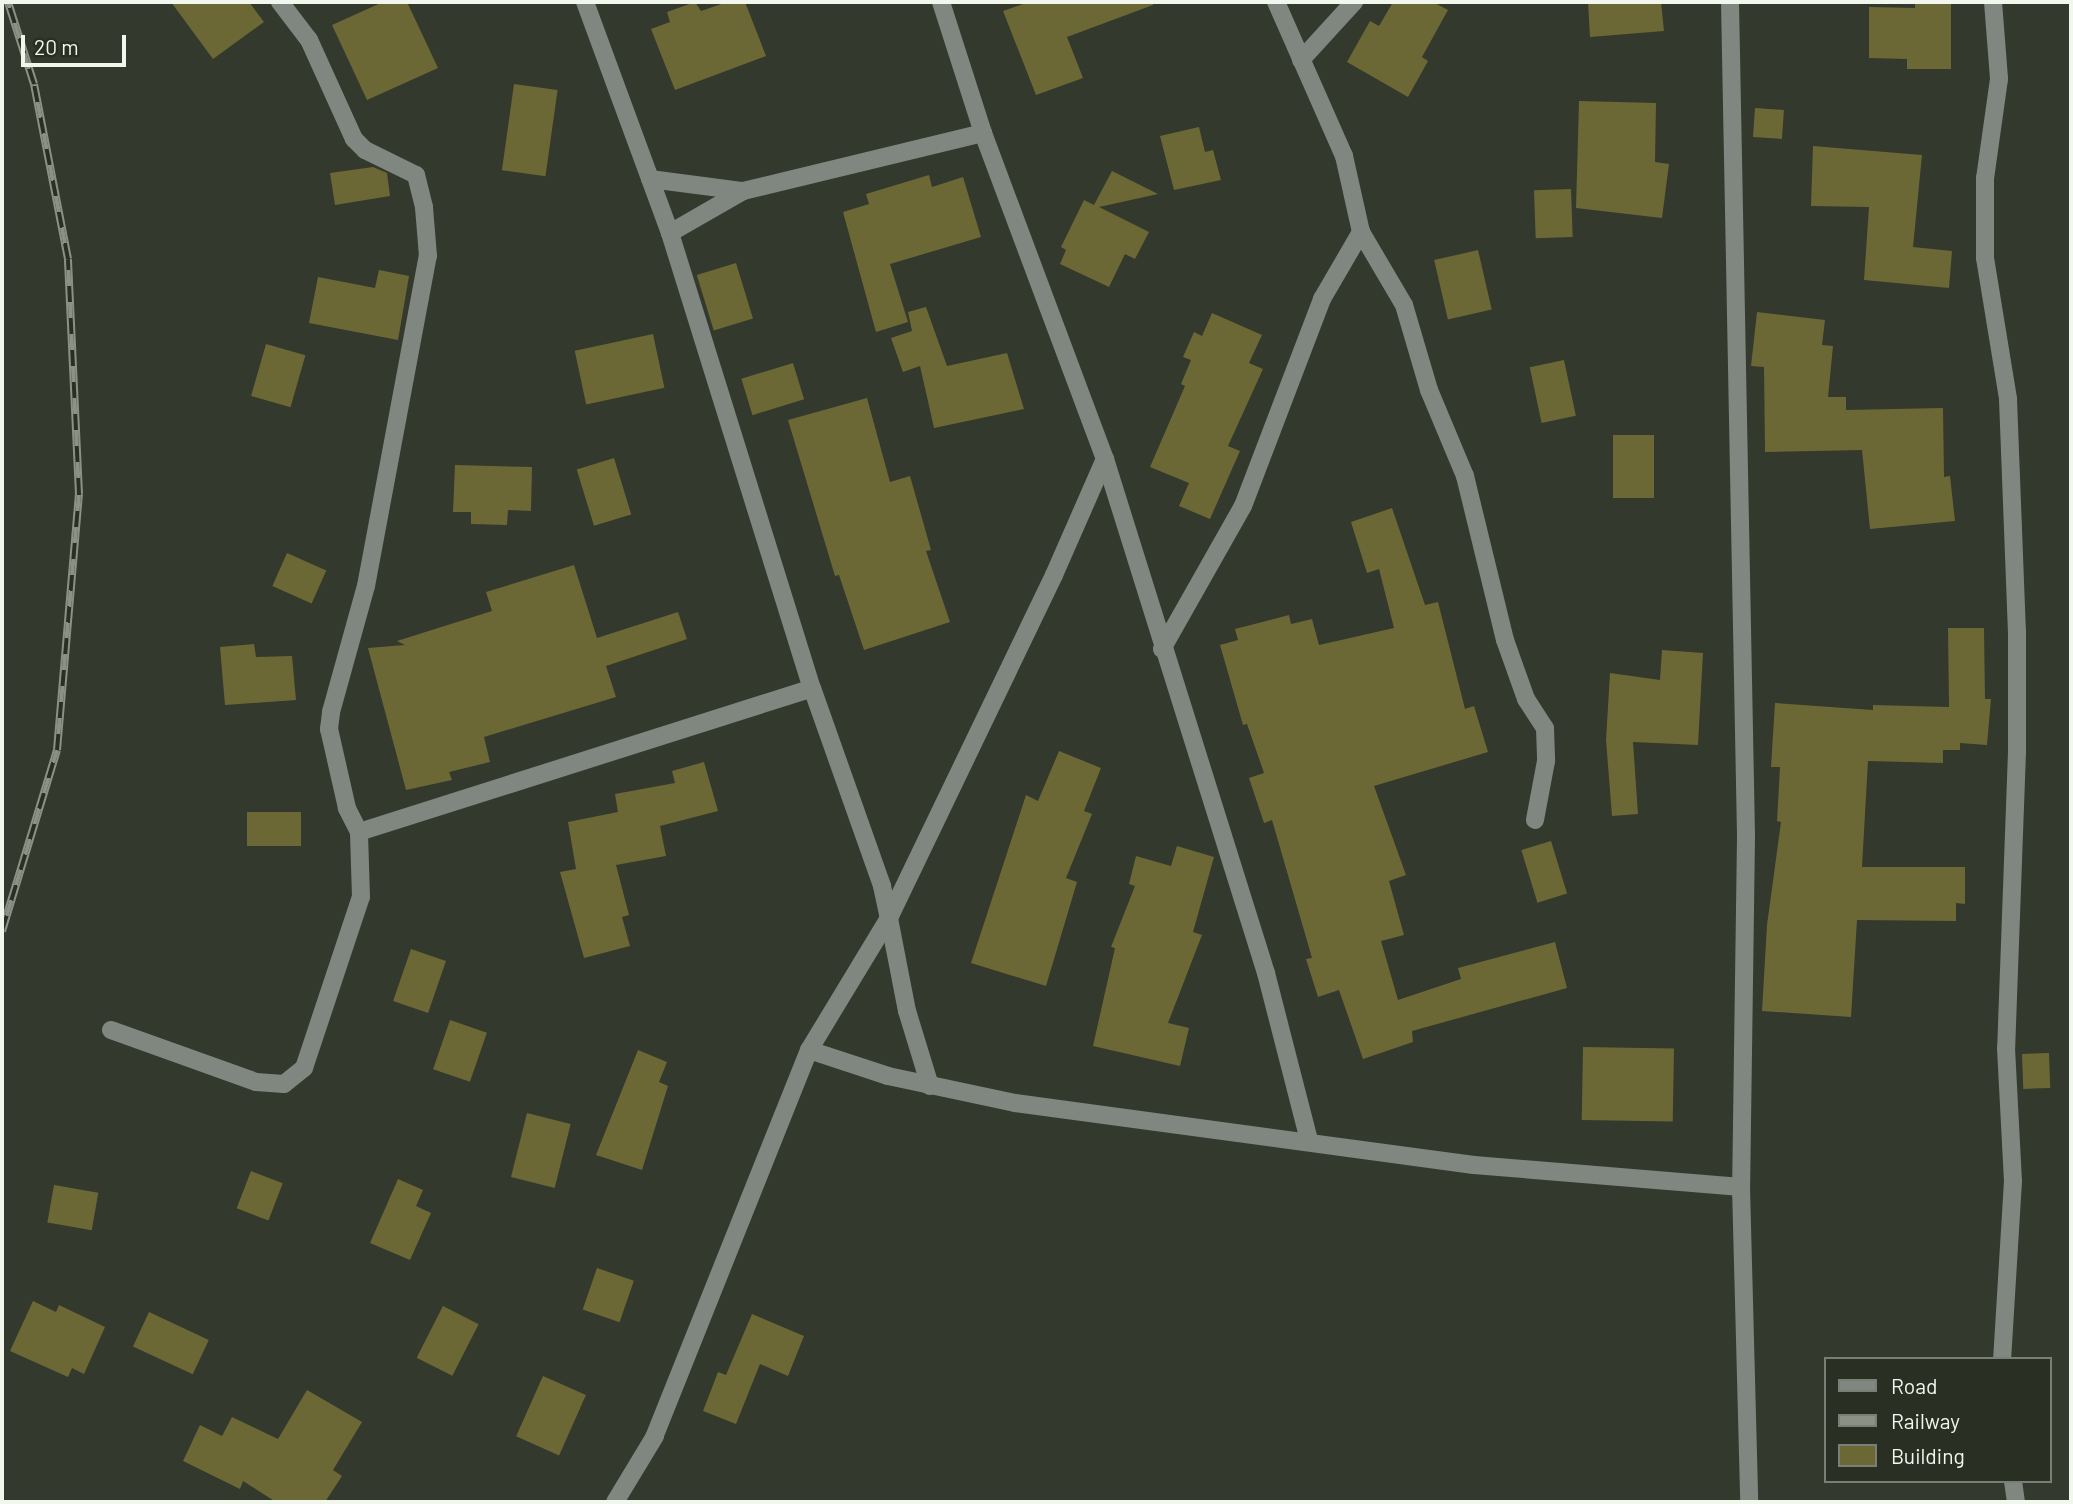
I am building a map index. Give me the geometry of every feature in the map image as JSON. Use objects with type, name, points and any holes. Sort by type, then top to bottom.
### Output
[{"type":"street","points":[[111,1030],[256,1082],[284,1084],[304,1068],[360,897],[359,832],[347,808],[329,729],[331,712],[366,586],[428,256],[424,206],[416,175],[383,155],[365,150],[354,139],[309,40],[281,2]]},
{"type":"street","points":[[585,2],[670,233],[812,688],[882,886],[907,1011],[930,1086]]},
{"type":"street","points":[[941,2],[983,133],[1105,459],[1162,649],[1266,973],[1309,1140]]},
{"type":"street","points":[[1276,2],[1344,156],[1361,232],[1405,305],[1429,390],[1465,476],[1505,640],[1526,699],[1545,728],[1546,761],[1535,820]]},
{"type":"street","points":[[1301,60],[1354,2]]},
{"type":"street","points":[[1730,2],[1746,837],[1741,1187],[1749,1502]]},
{"type":"street","points":[[1993,2],[1999,79],[1985,178],[1985,258],[2008,400],[2017,645],[2006,1048],[2013,1181],[2001,1357]]},
{"type":"street","points":[[670,233],[743,191],[983,133]]},
{"type":"street","points":[[650,179],[743,191]]},
{"type":"street","points":[[1162,649],[1242,506],[1322,299],[1361,232]]},
{"type":"street","points":[[615,1502],[654,1436],[809,1050],[889,918],[1054,575],[1105,459]]},
{"type":"street","points":[[359,832],[812,688]]},
{"type":"street","points":[[809,1050],[930,1086],[1015,1103],[1309,1140],[1474,1165],[1741,1187]]},
{"type":"street","points":[[2013,1483],[2016,1502]]},
{"type":"building","points":[[171,2],[249,2],[264,22],[213,59]]},
{"type":"building","points":[[383,2],[407,2],[438,68],[367,100],[332,25]]},
{"type":"building","points":[[695,2],[701,11],[727,2],[745,2],[766,56],[675,90],[651,29],[670,22],[667,12]]},
{"type":"building","points":[[1029,2],[1152,2],[1153,5],[1067,37],[1083,78],[1036,95],[1003,11]]},
{"type":"building","points":[[1393,2],[1433,2],[1448,10],[1422,57],[1428,61],[1408,97],[1347,62],[1370,21],[1379,26]]},
{"type":"building","points":[[1588,2],[1661,2],[1664,31],[1590,37]]},
{"type":"building","points":[[1915,2],[1951,2],[1951,69],[1907,69],[1907,59],[1869,58],[1869,7],[1915,8]]},
{"type":"building","points":[[514,84],[558,90],[545,176],[502,170]]},
{"type":"building","points":[[1579,101],[1656,103],[1655,162],[1669,164],[1662,218],[1576,208]]},
{"type":"building","points":[[1755,108],[1784,110],[1782,139],[1753,137]]},
{"type":"building","points":[[1199,127],[1205,152],[1213,150],[1221,180],[1174,190],[1160,136]]},
{"type":"building","points":[[1813,146],[1922,155],[1913,247],[1952,251],[1949,288],[1864,280],[1869,207],[1811,206]]},
{"type":"building","points":[[373,167],[387,173],[390,196],[335,205],[330,173]]},
{"type":"building","points":[[1112,171],[1158,194],[1099,207],[1149,232],[1135,259],[1125,254],[1109,287],[1060,264],[1066,250],[1061,247],[1084,200],[1094,205]]},
{"type":"building","points":[[929,175],[932,187],[963,177],[981,237],[890,264],[908,322],[876,332],[843,212],[869,204],[866,194]]},
{"type":"building","points":[[1571,189],[1573,237],[1536,238],[1534,190]]},
{"type":"building","points":[[1478,250],[1492,309],[1448,320],[1434,260]]},
{"type":"building","points":[[736,263],[753,318],[714,330],[697,275]]},
{"type":"building","points":[[379,270],[409,276],[398,340],[309,323],[318,277],[375,288]]},
{"type":"building","points":[[926,307],[947,366],[1007,353],[1024,409],[934,428],[920,366],[903,372],[891,338],[912,331],[908,312]]},
{"type":"building","points":[[1757,312],[1825,320],[1822,345],[1833,346],[1828,397],[1846,397],[1846,410],[1943,408],[1944,477],[1950,476],[1955,521],[1870,529],[1862,450],[1765,452],[1764,367],[1751,366]]},
{"type":"building","points":[[1212,313],[1262,335],[1249,363],[1263,369],[1228,446],[1240,451],[1210,519],[1179,506],[1189,483],[1150,467],[1185,386],[1181,384],[1191,360],[1183,357],[1194,332],[1202,336]]},
{"type":"building","points":[[653,334],[664,388],[586,404],[575,351]]},
{"type":"building","points":[[266,344],[305,355],[291,407],[251,396]]},
{"type":"building","points":[[1564,360],[1576,416],[1542,423],[1530,367]]},
{"type":"building","points":[[793,363],[804,399],[752,415],[741,379]]},
{"type":"building","points":[[867,398],[890,482],[910,476],[931,550],[926,551],[950,622],[864,650],[839,575],[835,576],[788,420]]},
{"type":"building","points":[[1613,435],[1654,435],[1654,498],[1613,498]]},
{"type":"building","points":[[614,458],[631,514],[594,526],[577,469]]},
{"type":"building","points":[[455,465],[532,467],[531,511],[508,510],[507,525],[471,524],[471,512],[453,512]]},
{"type":"building","points":[[1392,508],[1425,605],[1438,602],[1465,709],[1474,706],[1488,752],[1374,786],[1406,875],[1389,881],[1404,935],[1381,941],[1398,1000],[1461,979],[1458,968],[1555,942],[1567,988],[1412,1031],[1413,1042],[1363,1059],[1339,990],[1318,997],[1306,959],[1312,958],[1272,820],[1264,823],[1249,778],[1264,773],[1247,724],[1243,725],[1220,645],[1238,640],[1235,629],[1289,615],[1291,624],[1312,619],[1319,645],[1394,628],[1379,569],[1367,573],[1351,522]]},
{"type":"building","points":[[287,553],[326,570],[312,603],[272,586]]},
{"type":"building","points":[[574,565],[597,638],[678,612],[687,639],[606,666],[616,697],[484,737],[490,762],[449,772],[452,780],[406,790],[368,648],[405,645],[397,641],[492,611],[486,592]]},
{"type":"building","points":[[1948,628],[1984,628],[1985,699],[1991,699],[1987,745],[1960,743],[1960,750],[1943,750],[1943,763],[1868,761],[1862,867],[1965,867],[1965,904],[1956,903],[1956,921],[1857,920],[1851,1017],[1762,1011],[1767,925],[1781,822],[1777,821],[1780,767],[1771,767],[1775,703],[1873,710],[1873,705],[1949,707]]},
{"type":"building","points":[[254,644],[256,657],[292,656],[296,700],[225,705],[220,647]]},
{"type":"building","points":[[1662,650],[1703,653],[1698,745],[1633,742],[1638,814],[1612,816],[1606,740],[1610,673],[1660,680]]},
{"type":"building","points":[[1059,751],[1101,768],[1084,811],[1092,814],[1066,878],[1077,882],[1046,986],[971,963],[1026,795],[1038,801]]},
{"type":"building","points":[[704,762],[718,811],[660,826],[666,856],[616,865],[629,915],[622,917],[630,946],[584,958],[560,872],[576,869],[568,822],[618,812],[615,794],[675,783],[672,771]]},
{"type":"building","points":[[247,812],[301,812],[301,846],[247,846]]},
{"type":"building","points":[[1551,841],[1567,894],[1537,903],[1521,850]]},
{"type":"building","points":[[1177,846],[1214,857],[1193,932],[1202,935],[1168,1023],[1189,1028],[1180,1066],[1093,1046],[1115,948],[1111,947],[1135,886],[1129,884],[1136,856],[1171,866]]},
{"type":"building","points":[[411,949],[446,961],[428,1013],[393,1001]]},
{"type":"building","points":[[450,1020],[487,1033],[470,1082],[433,1069]]},
{"type":"building","points":[[1583,1047],[1674,1049],[1673,1122],[1582,1120]]},
{"type":"building","points":[[638,1050],[667,1062],[659,1082],[668,1086],[642,1170],[596,1155]]},
{"type":"building","points":[[2049,1053],[2050,1088],[2023,1089],[2022,1054]]},
{"type":"building","points":[[527,1113],[571,1124],[555,1188],[511,1177]]},
{"type":"building","points":[[251,1171],[283,1183],[268,1221],[237,1208]]},
{"type":"building","points":[[398,1179],[423,1190],[416,1206],[431,1213],[410,1260],[370,1243]]},
{"type":"building","points":[[54,1185],[98,1193],[92,1230],[47,1222]]},
{"type":"building","points":[[597,1268],[634,1281],[620,1322],[583,1310]]},
{"type":"building","points":[[33,1301],[56,1312],[59,1305],[105,1327],[84,1374],[72,1368],[68,1377],[10,1351]]},
{"type":"building","points":[[443,1306],[479,1324],[452,1376],[417,1358]]},
{"type":"building","points":[[149,1312],[209,1340],[193,1374],[133,1346]]},
{"type":"building","points":[[752,1314],[804,1336],[788,1376],[760,1364],[736,1424],[703,1411],[718,1372],[726,1375]]},
{"type":"building","points":[[543,1376],[586,1395],[559,1455],[516,1436]]},
{"type":"building","points":[[307,1390],[362,1422],[333,1470],[342,1476],[325,1502],[276,1502],[243,1481],[240,1489],[183,1461],[200,1425],[222,1436],[232,1417],[278,1439]]},
{"type":"railway","points":[[2,931],[57,750],[79,494],[68,259],[34,84],[8,2]]}]
